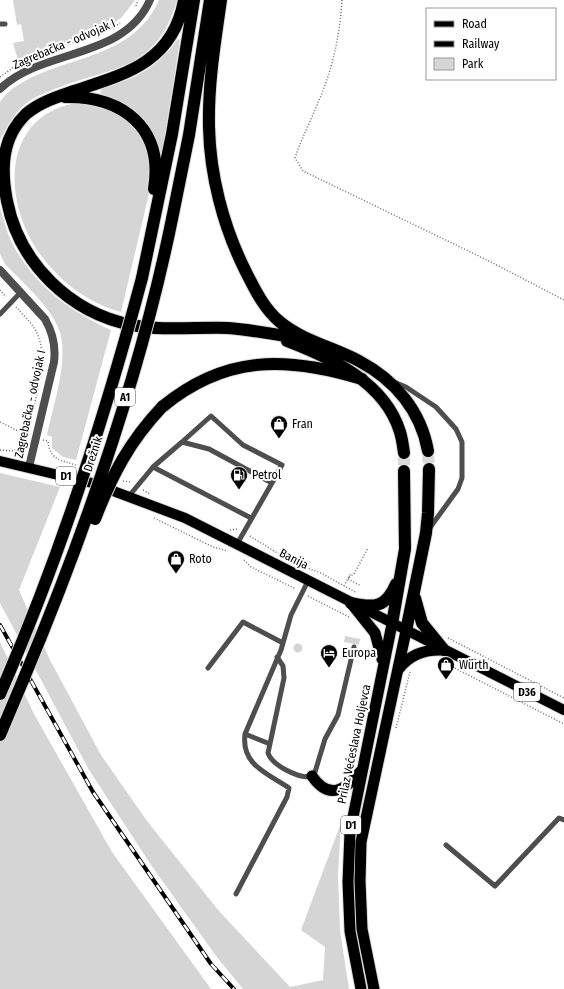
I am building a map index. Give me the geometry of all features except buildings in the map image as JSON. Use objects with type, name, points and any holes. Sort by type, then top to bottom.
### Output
[{"type":"highway","points":[[184,0],[178,23],[170,38],[149,61],[116,78],[56,97],[33,108],[18,123],[8,142],[3,163],[4,185],[13,222],[29,255],[44,276],[53,285],[76,302],[114,321],[147,327],[227,328],[252,330],[269,334],[308,339]]},
{"type":"highway","name":"A1","points":[[156,215],[185,59],[194,0]]},
{"type":"highway","name":"Drežnik","points":[[0,735],[67,572],[99,482],[131,377],[157,284],[172,219],[190,127],[210,0]]},
{"type":"highway","points":[[221,0],[211,82],[209,127],[212,162],[218,196],[228,229],[253,287],[268,309],[290,330],[358,360],[385,378],[400,393],[421,422],[428,451]]},
{"type":"highway","points":[[56,97],[87,97],[118,106],[131,114],[148,135],[156,165],[151,203],[156,215]]},
{"type":"highway","name":"Drežnik","points":[[0,694],[28,628],[80,487],[123,349],[142,278],[156,215]]},
{"type":"highway","points":[[269,334],[322,356],[362,379],[375,390],[387,405],[401,432],[404,453]]},
{"type":"highway","points":[[67,572],[75,565],[80,556],[104,495],[119,464],[134,439],[162,407],[195,384],[231,369],[252,365],[276,364],[302,365],[362,379]]},
{"type":"highway","points":[[406,631],[426,533],[429,469]]},
{"type":"highway","points":[[392,624],[403,568],[406,531],[404,471]]},
{"type":"highway","points":[[351,603],[365,606],[382,604],[393,590],[403,568]]},
{"type":"highway","points":[[414,591],[417,609],[422,623],[439,654]]},
{"type":"highway","points":[[351,603],[366,620],[378,638],[383,669]]},
{"type":"highway","name":"Prilaz Većeslava Holjevca","points":[[361,989],[350,931],[348,882],[350,832],[392,624]]},
{"type":"highway","name":"D1","points":[[374,989],[362,929],[360,881],[361,842],[406,631]]},
{"type":"highway","points":[[397,672],[402,664],[415,654],[432,649],[439,654]]},
{"type":"highway","points":[[312,776],[320,786],[335,791],[345,788],[350,784],[362,769]]},
{"type":"main road","name":"Banija","points":[[0,461],[92,483],[130,496],[190,520],[406,631],[439,654],[564,710]]},
{"type":"street","name":"Zagrebačka - odvojak I","points":[[0,90],[11,80],[26,72],[115,38],[137,20],[150,0]]},
{"type":"street","name":"Zagrebačka - odvojak I","points":[[0,270],[44,319],[50,328],[55,347],[54,362],[33,436],[29,467]]},
{"type":"lane","points":[[0,314],[21,292]]},
{"type":"lane","points":[[385,378],[406,387],[436,407],[456,429],[462,442],[462,478],[458,489],[426,533]]},
{"type":"lane","points":[[130,496],[153,467],[211,416],[243,445],[282,465],[237,544]]},
{"type":"lane","points":[[182,442],[209,449],[272,483]]},
{"type":"lane","points":[[153,467],[251,518]]},
{"type":"lane","points":[[236,894],[287,797],[289,788],[252,764],[245,749],[245,734],[283,644],[290,615],[308,581]]},
{"type":"lane","points":[[208,668],[243,622],[283,644]]},
{"type":"lane","points":[[277,657],[283,666],[284,678],[268,754],[274,763],[301,776],[312,776],[318,767],[325,739],[338,715],[354,646]]},
{"type":"lane","points":[[245,734],[270,744]]},
{"type":"lane","points":[[446,845],[495,886],[559,818],[564,820]]},
{"type":"path","points":[[134,8],[138,0]]},
{"type":"path","points":[[342,0],[334,60],[295,158],[303,171],[488,261],[564,300]]},
{"type":"path","points":[[0,77],[21,62],[112,28],[122,21]]},
{"type":"path","points":[[0,290],[37,332],[42,349],[41,374],[23,445],[14,452],[0,450]]},
{"type":"path","points":[[0,422],[33,436]]},
{"type":"path","points":[[26,434],[33,436]]},
{"type":"path","points":[[154,518],[213,547],[230,552]]},
{"type":"path","points":[[255,538],[283,557]]},
{"type":"path","points":[[348,578],[354,574],[368,548]]},
{"type":"path","points":[[244,560],[251,567],[296,590]]},
{"type":"path","points":[[296,564],[319,572],[353,591]]},
{"type":"path","points":[[344,586],[351,573]]},
{"type":"path","points":[[348,578],[361,586]]},
{"type":"path","points":[[306,596],[353,618]]},
{"type":"path","points":[[446,637],[564,698]]},
{"type":"path","points":[[439,654],[564,724]]},
{"type":"path","points":[[396,729],[410,670]]},
{"type":"green space","points":[[13,0],[135,0],[122,17],[111,25],[18,60],[13,43],[24,41],[21,24],[17,25]]},
{"type":"green space","points":[[159,0],[177,0],[169,23],[158,40],[146,52],[132,62],[41,94],[32,99],[16,113],[0,140],[0,102],[7,93],[37,75],[107,50],[122,41],[137,31],[149,17]]},
{"type":"green space","points":[[178,39],[180,40],[161,159],[153,136],[145,122],[126,106],[100,93],[102,88],[125,81],[145,71],[163,57]]},
{"type":"green space","points":[[84,102],[108,107],[138,128],[150,151],[151,185],[121,312],[88,298],[59,276],[43,258],[29,236],[19,212],[15,187],[16,162],[23,140],[36,122],[56,109]]},
{"type":"green space","points":[[0,208],[12,243],[31,272],[54,295],[67,305],[96,323],[111,330],[76,460],[63,457],[52,448],[52,437],[47,435],[61,373],[62,348],[58,326],[38,297],[5,264],[0,254]]},
{"type":"green space","points":[[0,473],[60,487],[19,590],[50,660],[101,755],[147,821],[219,911],[290,987],[323,980],[325,947],[301,930],[341,823],[338,875],[340,931],[349,989],[243,989],[216,956],[151,865],[89,770],[0,603]]},
{"type":"green space","points":[[345,636],[360,639],[359,645],[344,642]]},
{"type":"green space","points":[[0,642],[34,714],[112,852],[211,989],[0,989]]},
{"type":"green space","points":[[298,643],[303,648],[298,653],[293,648]]},
{"type":"tunnel","points":[[428,451],[429,469]]},
{"type":"tunnel","points":[[404,453],[404,471]]},
{"type":"railway","points":[[0,625],[93,792],[211,964],[234,989]]},
{"type":"place","name":"Fran","points":[[279,439]]},
{"type":"place","name":"Petrol","points":[[239,490]]},
{"type":"place","name":"Roto","points":[[176,574]]},
{"type":"place","name":"Europa","points":[[329,668]]},
{"type":"place","name":"Würth","points":[[446,680]]}]
